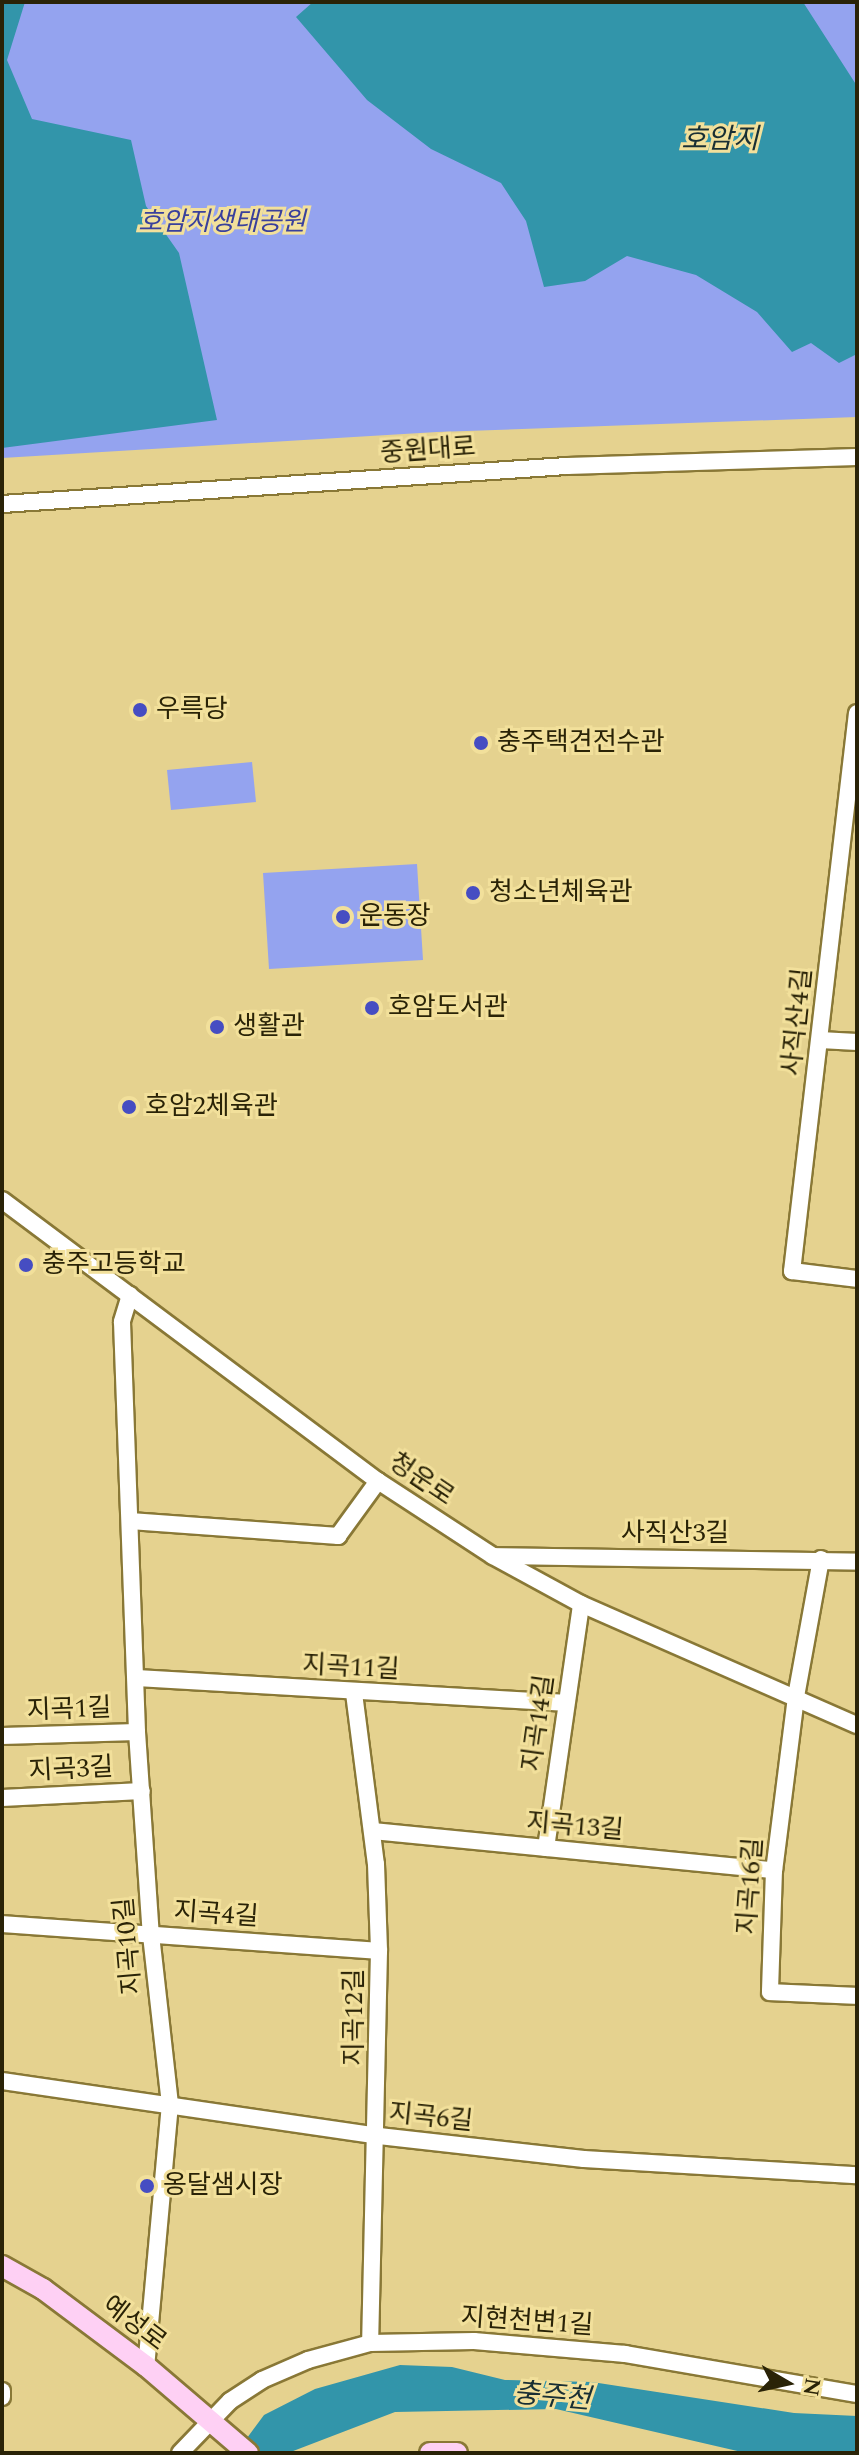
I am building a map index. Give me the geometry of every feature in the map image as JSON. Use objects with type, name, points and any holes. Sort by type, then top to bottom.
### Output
[{"type":"main road","name":"예성로","points":[[2,2266],[43,2289],[146,2366],[248,2453]]},
{"type":"main road","points":[[430,2453],[457,2453]]},
{"type":"street","name":"중원대로","points":[[2,504],[592,464],[857,457]]},
{"type":"street","name":"사직산4길","points":[[857,713],[792,1271],[857,1279]]},
{"type":"street","points":[[820,1040],[857,1042]]},
{"type":"street","name":"청운로","points":[[2,1200],[378,1481],[493,1556],[581,1604],[857,1725]]},
{"type":"street","name":"지곡10길","points":[[130,1295],[122,1322],[137,1732],[151,1935],[170,2104],[146,2366]]},
{"type":"street","points":[[130,1521],[338,1536],[378,1481]]},
{"type":"street","name":"사직산3길","points":[[493,1556],[821,1559],[857,1562]]},
{"type":"street","name":"지곡16길","points":[[821,1559],[796,1697],[774,1870],[770,1992],[857,1996]]},
{"type":"street","name":"지곡14길","points":[[546,1848],[564,1703],[581,1604]]},
{"type":"street","name":"지곡11길","points":[[136,1678],[564,1703]]},
{"type":"street","name":"지곡12길","points":[[354,1693],[373,1831],[379,1951],[379,2136],[370,2343]]},
{"type":"street","name":"지곡1길","points":[[2,1736],[137,1732]]},
{"type":"street","name":"지곡3길","points":[[2,1798],[142,1791]]},
{"type":"street","name":"지곡13길","points":[[373,1831],[774,1870]]},
{"type":"street","name":"지곡4길","points":[[2,1924],[379,1951]]},
{"type":"street","name":"지곡6길","points":[[2,2081],[379,2136],[584,2159],[857,2175]]},
{"type":"street","name":"지현천변1길","points":[[180,2453],[219,2428],[230,2401],[285,2368],[370,2343],[474,2341],[625,2354],[857,2394]]},
{"type":"street","points":[[2,2391],[2,2397]]},
{"type":"green space","name":"호암지생태공원","points":[[2,2],[857,2],[857,417],[437,432],[2,458]]},
{"type":"green space","points":[[252,762],[256,802],[171,810],[167,770]]},
{"type":"green space","name":"운동장","points":[[417,864],[423,960],[269,969],[263,873]]},
{"type":"water","points":[[2,2],[25,2],[7,60],[32,119],[131,140],[146,206],[179,253],[217,420],[2,448]]},
{"type":"water","name":"호암지","points":[[313,2],[803,2],[857,86],[857,354],[839,363],[811,343],[792,352],[757,312],[696,275],[627,256],[585,281],[544,287],[526,221],[501,183],[431,149],[367,100],[296,17]]},
{"type":"water","name":"충주천","points":[[400,2365],[452,2367],[505,2380],[592,2382],[794,2413],[857,2416],[857,2453],[746,2453],[556,2409],[395,2412],[288,2453],[236,2453],[264,2415],[315,2389]]},
{"type":"place","name":"우륵당","points":[[140,710]]},
{"type":"place","name":"충주택견전수관","points":[[481,743]]},
{"type":"place","name":"청소년체육관","points":[[473,893]]},
{"type":"place","name":"운동장","points":[[343,917]]},
{"type":"place","name":"호암도서관","points":[[372,1008]]},
{"type":"place","name":"생활관","points":[[217,1027]]},
{"type":"place","name":"호암2체육관","points":[[129,1107]]},
{"type":"place","name":"충주고등학교","points":[[26,1265]]},
{"type":"place","name":"옹달샘시장","points":[[147,2186]]}]
